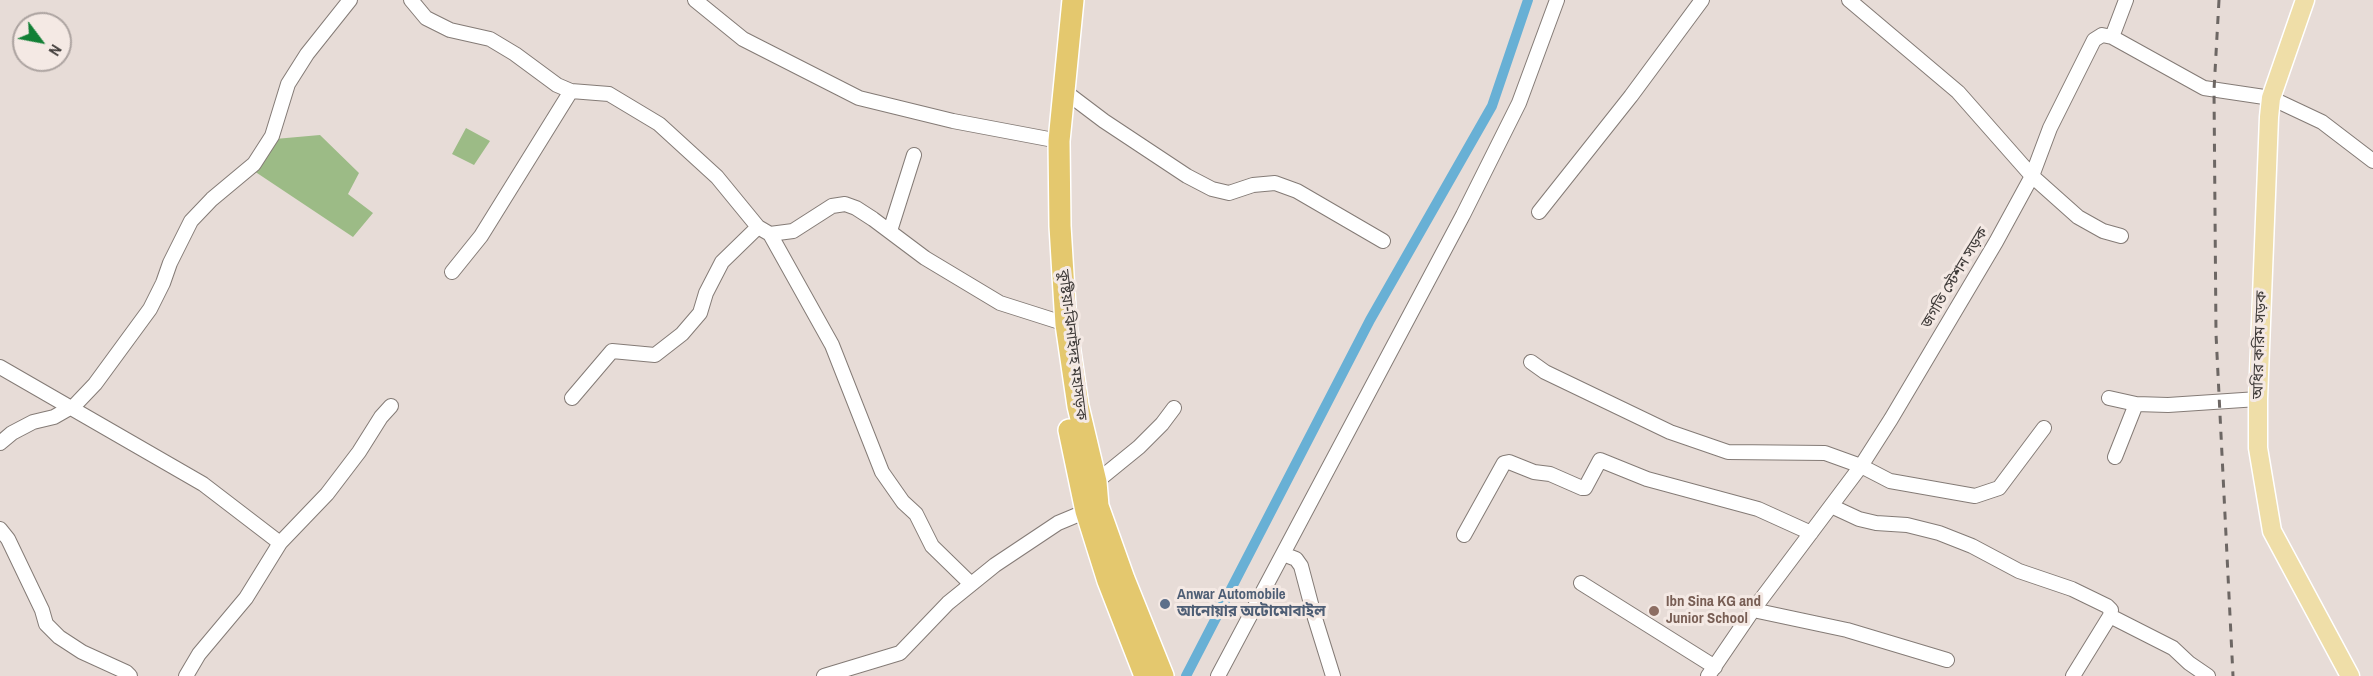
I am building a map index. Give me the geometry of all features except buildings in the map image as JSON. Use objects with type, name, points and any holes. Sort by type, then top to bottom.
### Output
[{"type":"highway","name":"কুষ্টিয়া-ঝিনাইদহ মহাসড়ক","points":[[1059,0],[1052,139],[1052,204],[1064,407],[1092,509],[1124,579],[1156,674]]},
{"type":"highway","name":"কুষ্টিয়া-ঝিনাইদহ মহাসড়ক","points":[[1052,139],[1063,90],[1073,0]]},
{"type":"highway","name":"কুষ্টিয়া-ঝিনাইদহ মহাসড়ক","points":[[1059,322],[1095,482],[1092,509]]},
{"type":"main road","name":"অধির করিম সড়ক","points":[[2305,0],[2271,98],[2264,205],[2258,448],[2272,531],[2350,676]]},
{"type":"street","points":[[0,443],[12,433],[33,422],[54,417],[71,407],[95,384],[150,309],[191,221],[254,164],[272,136],[288,84],[307,54],[350,0]]},
{"type":"street","points":[[411,0],[426,18],[450,30],[490,39],[557,85],[571,91],[609,94],[659,124],[717,177],[764,231],[832,345],[882,472],[903,502],[916,514],[932,546],[971,584]]},
{"type":"street","points":[[695,0],[743,39],[859,98],[953,121],[1052,139]]},
{"type":"street","points":[[1218,676],[1463,215],[1514,113],[1557,0]]},
{"type":"street","points":[[1539,212],[1631,96],[1702,0]]},
{"type":"street","points":[[1849,0],[1958,92],[2032,176],[2078,217],[2103,231],[2121,237]]},
{"type":"street","points":[[2126,0],[2112,37],[2204,88],[2271,98],[2322,122],[2373,161]]},
{"type":"street","name":"জগতি স্টেশন সড়ক","points":[[1712,671],[1753,610],[1860,466],[1996,242],[2032,176],[2050,128],[2094,40],[2102,36],[2112,37]]},
{"type":"street","points":[[1063,90],[1114,128],[1187,176],[1212,189],[1229,193],[1253,185],[1275,183],[1297,191],[1383,241]]},
{"type":"street","points":[[452,272],[481,236],[571,91]]},
{"type":"street","points":[[890,231],[914,155]]},
{"type":"street","points":[[573,398],[612,351],[655,355],[682,334],[700,313],[706,293],[722,262],[764,231],[793,231],[832,206],[845,204],[856,208],[926,258],[1000,303],[1059,322]]},
{"type":"street","points":[[1531,362],[1545,372],[1670,432],[1728,452],[1825,453],[1860,466],[1890,481],[1975,496],[1999,488],[2044,428]]},
{"type":"street","points":[[0,367],[31,387],[71,407],[203,484],[280,543]]},
{"type":"street","points":[[2109,398],[2136,404],[2168,405],[2258,399]]},
{"type":"street","points":[[2115,456],[2136,404]]},
{"type":"street","points":[[186,676],[199,654],[246,598],[280,543],[327,494],[391,406]]},
{"type":"street","points":[[1095,482],[1139,447],[1174,408]]},
{"type":"street","points":[[1464,535],[1504,463],[1509,462],[1534,472],[1550,474],[1585,488],[1600,460],[1647,479],[1758,509],[1811,533]]},
{"type":"street","points":[[1831,506],[1859,519],[1876,523],[1907,525],[1939,533],[1972,546],[2019,571],[2072,589],[2107,606],[2110,616],[2073,676]]},
{"type":"street","points":[[824,676],[900,653],[948,603],[995,565],[1058,523],[1092,509]]},
{"type":"street","points":[[0,529],[8,538],[42,610],[45,624],[59,637],[82,652],[130,676]]},
{"type":"street","points":[[1283,554],[1296,559],[1301,566],[1333,676]]},
{"type":"street","points":[[1581,583],[1712,671]]},
{"type":"street","points":[[1753,610],[1847,630],[1947,660]]},
{"type":"street","points":[[2110,616],[2173,648],[2208,676]]},
{"type":"green space","points":[[466,128],[490,141],[474,165],[452,154]]},
{"type":"green space","points":[[320,135],[359,173],[348,194],[373,213],[353,237],[254,171],[275,139]]},
{"type":"waterway","points":[[1186,676],[1370,320],[1492,106],[1528,0]]},
{"type":"railway","points":[[2219,0],[2214,90],[2216,334],[2233,676]]},
{"type":"place","name":"Anwar Automobile আনোয়ার অটোমোবাইল","points":[[1165,604]]},
{"type":"place","name":"Ibn Sina KG and Junior School","points":[[1654,611]]}]
